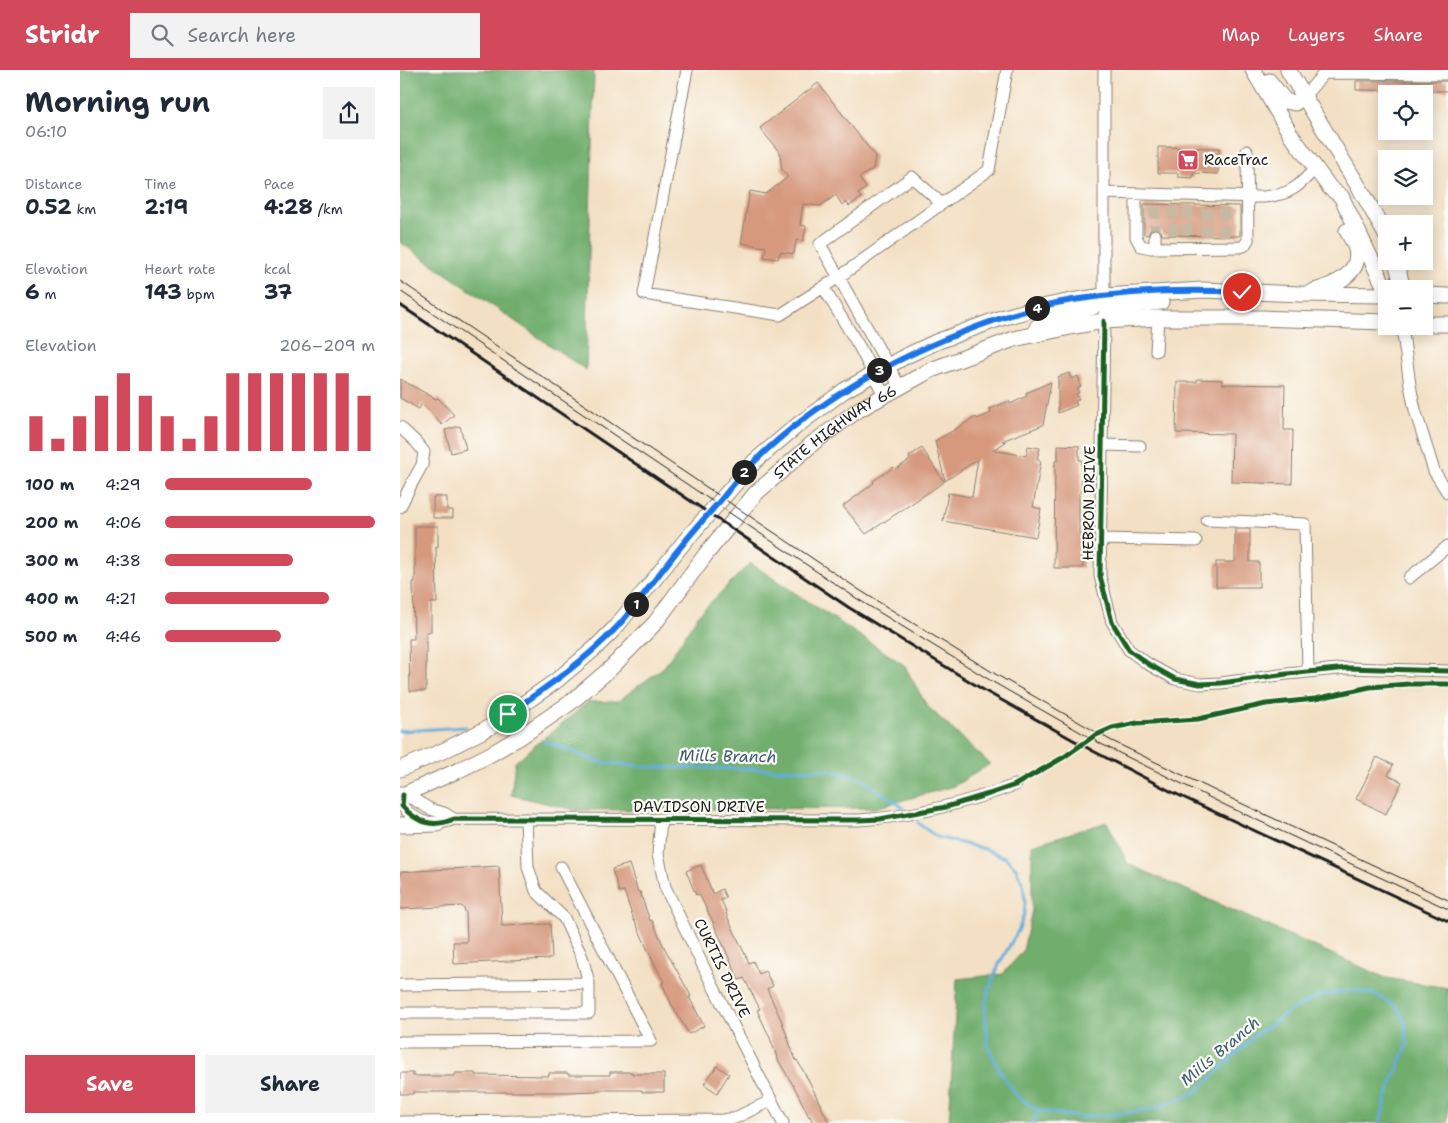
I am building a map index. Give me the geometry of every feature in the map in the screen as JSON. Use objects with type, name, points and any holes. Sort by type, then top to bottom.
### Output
[{"type":"main road","points":[[1253,70],[1292,135],[1330,188],[1333,202],[1356,247],[1357,258],[1352,271],[1339,281],[1323,289],[1301,294]]},
{"type":"main road","points":[[1260,70],[1286,101],[1295,102],[1304,95]]},
{"type":"main road","points":[[1288,70],[1378,221]]},
{"type":"main road","points":[[1330,188],[1341,196],[1381,280]]},
{"type":"main road","points":[[1104,322],[1106,312],[1117,307],[1175,301],[1203,290]]},
{"type":"main road","name":"STATE HIGHWAY 66","points":[[400,769],[445,750],[490,727],[556,681],[594,649],[615,628],[685,541],[755,461],[799,424],[845,390],[872,374],[936,342],[1001,318],[1054,304],[1104,296],[1203,290],[1378,295]]},
{"type":"main road","points":[[1433,295],[1448,296]]},
{"type":"main road","points":[[1017,338],[1043,323],[1092,307],[1104,299],[1104,296]]},
{"type":"main road","name":"STATE HIGHWAY 66","points":[[401,794],[457,771],[489,755],[520,737],[570,703],[611,668],[655,623],[706,554],[755,494],[812,443],[858,410],[931,370],[1017,338],[1104,322],[1158,318],[1259,318],[1378,322]]},
{"type":"main road","points":[[1433,324],[1448,324]]},
{"type":"main road","points":[[400,825],[437,824]]},
{"type":"street","points":[[687,70],[644,294],[780,315],[839,277],[989,170],[1007,70]]},
{"type":"street","points":[[1104,70],[1104,296]]},
{"type":"street","points":[[1304,95],[1327,71],[1448,74]]},
{"type":"street","points":[[1136,194],[1136,236],[1141,246],[1187,248],[1206,242],[1223,242],[1240,247],[1244,246],[1248,240],[1247,151]]},
{"type":"street","points":[[1104,193],[1136,194],[1155,200],[1207,201],[1278,196],[1304,181],[1316,166]]},
{"type":"street","points":[[900,387],[820,244],[912,178],[942,204]]},
{"type":"street","points":[[1155,235],[1155,248]]},
{"type":"street","points":[[1172,248],[1173,235]]},
{"type":"street","points":[[1187,235],[1187,248]]},
{"type":"street","points":[[823,286],[860,348],[884,395]]},
{"type":"street","points":[[1156,350],[1158,318]]},
{"type":"street","name":"HEBRON DRIVE","points":[[1104,322],[1100,576],[1112,622],[1129,650],[1175,680],[1200,684],[1348,668],[1448,671]]},
{"type":"street","points":[[1403,335],[1415,410],[1434,470],[1448,493]]},
{"type":"street","points":[[400,427],[424,452],[422,465],[400,507]]},
{"type":"street","points":[[1102,445],[1140,446]]},
{"type":"street","points":[[1207,520],[1304,524],[1308,672]]},
{"type":"street","points":[[1101,539],[1196,541]]},
{"type":"street","points":[[1409,578],[1448,546]]},
{"type":"street","name":"DAVIDSON DRIVE","points":[[437,824],[443,824],[454,819],[880,819],[946,807],[1015,785]]},
{"type":"street","points":[[401,794],[402,806],[408,813],[419,821],[437,824]]},
{"type":"street","name":"DAVIDSON DRIVE","points":[[401,794],[454,819]]},
{"type":"street","points":[[400,1013],[590,1013],[589,983],[582,957],[564,918],[536,891],[528,867],[526,819]]},
{"type":"street","name":"CURTIS DRIVE","points":[[661,819],[658,854],[665,887],[783,1123]]},
{"type":"street","points":[[400,1042],[651,1041],[561,867]]},
{"type":"street","points":[[400,985],[589,983]]},
{"type":"street","points":[[400,1122],[723,1120],[735,1118],[772,1100]]},
{"type":"green space","points":[[400,70],[594,70],[586,370],[400,242]]},
{"type":"green space","points":[[750,563],[904,665],[927,706],[990,764],[954,786],[875,808],[576,810],[511,795],[515,762],[588,702],[618,701],[664,667],[699,614]]},
{"type":"green space","points":[[1107,822],[1128,864],[1386,978],[1448,988],[1448,1123],[949,1123],[957,979],[1003,974],[1023,951],[1032,910],[1032,845]]},
{"type":"building","points":[[1356,81],[1448,81],[1448,91],[1433,91],[1433,85],[1378,85],[1378,90],[1356,90]]},
{"type":"building","points":[[818,83],[875,156],[873,169],[859,178],[866,188],[858,194],[861,198],[849,206],[846,202],[842,205],[836,195],[820,206],[803,204],[800,225],[806,226],[803,241],[796,240],[794,254],[780,252],[778,259],[764,257],[766,247],[741,243],[750,191],[766,194],[788,177],[782,170],[780,153],[760,128]]},
{"type":"building","name":"RaceTrac","points":[[1158,147],[1219,148],[1218,174],[1193,173],[1193,178],[1178,177],[1178,173],[1158,173]]},
{"type":"building","name":"RaceTrac","points":[[1144,204],[1240,206],[1240,236],[1162,235],[1161,231],[1155,228],[1151,229],[1148,235],[1144,234]]},
{"type":"building","points":[[1069,373],[1071,379],[1078,376],[1081,386],[1077,389],[1079,393],[1076,394],[1079,399],[1075,401],[1077,405],[1058,413],[1058,377]]},
{"type":"building","points":[[400,379],[436,399],[438,398],[454,415],[442,425],[422,403],[419,409],[400,398]]},
{"type":"building","points":[[1197,379],[1222,380],[1222,384],[1285,385],[1284,430],[1293,430],[1292,484],[1231,482],[1232,434],[1176,433],[1177,382],[1197,382]]},
{"type":"building","points":[[1051,382],[1043,425],[1002,441],[1006,442],[993,450],[1026,456],[1028,446],[1040,448],[1037,459],[1041,461],[1033,507],[1041,509],[1036,537],[943,521],[948,493],[972,497],[978,459],[945,481],[935,441],[976,417],[977,419],[991,413],[990,409],[1009,401],[1010,404],[1027,396],[1026,393]]},
{"type":"building","points":[[460,426],[466,449],[451,453],[445,430]]},
{"type":"building","points":[[1058,445],[1079,446],[1079,460],[1082,460],[1081,493],[1079,493],[1079,534],[1081,534],[1081,549],[1083,549],[1083,568],[1054,568],[1055,461],[1058,461]]},
{"type":"building","points":[[922,448],[944,482],[866,534],[843,506],[874,483],[873,481],[894,467],[896,469],[910,460],[909,456]]},
{"type":"building","points":[[433,497],[447,497],[447,510],[453,510],[453,518],[433,518]]},
{"type":"building","points":[[415,526],[438,526],[438,547],[436,547],[437,603],[431,603],[431,632],[426,632],[426,691],[410,691],[409,639],[414,639],[413,582],[415,582]]},
{"type":"building","points":[[1235,529],[1250,529],[1250,562],[1259,562],[1259,587],[1216,587],[1216,562],[1235,562]]},
{"type":"building","points":[[1377,757],[1393,765],[1388,775],[1402,782],[1386,814],[1356,799]]},
{"type":"building","points":[[629,864],[650,921],[652,920],[665,949],[691,996],[689,997],[704,1026],[689,1034],[662,983],[664,982],[634,921],[624,891],[619,892],[612,869]]},
{"type":"building","points":[[701,865],[713,894],[722,889],[726,898],[721,900],[726,914],[749,963],[753,961],[759,974],[765,971],[773,986],[767,989],[782,1022],[796,1061],[810,1083],[829,1123],[813,1123],[809,1117],[778,1060],[757,1010],[760,1009],[744,978],[739,980],[699,894],[696,895],[686,871]]},
{"type":"building","points":[[499,866],[502,926],[550,924],[552,957],[548,959],[454,964],[453,942],[467,942],[466,913],[462,906],[400,909],[400,872]]},
{"type":"building","points":[[717,1066],[729,1074],[717,1093],[704,1084]]},
{"type":"building","points":[[610,1072],[664,1074],[664,1092],[597,1090],[568,1092],[413,1092],[413,1094],[400,1094],[400,1073],[413,1073],[413,1076],[455,1076],[455,1073],[475,1073],[475,1075],[549,1076],[549,1073],[610,1075]]},
{"type":"waterway","name":"Mills Branch","points":[[400,731],[466,727]]},
{"type":"waterway","name":"Mills Branch","points":[[545,742],[598,762],[650,767],[827,770],[859,777],[904,808]]},
{"type":"waterway","name":"Mills Branch","points":[[918,823],[937,837],[985,849],[1006,858],[1016,868],[1023,885],[1024,914],[1019,929],[999,964],[988,992],[985,1013],[988,1046],[1001,1073],[1018,1097],[1039,1111],[1080,1117],[1113,1115],[1158,1108],[1196,1092],[1254,1037],[1286,1013],[1319,996],[1351,990],[1377,995],[1397,1007],[1405,1022],[1407,1045],[1387,1095],[1380,1123]]},
{"type":"waterway","points":[[1033,1123],[1039,1111]]},
{"type":"tunnel","points":[[1155,205],[1155,235]]},
{"type":"tunnel","points":[[1173,235],[1174,205]]},
{"type":"tunnel","points":[[1187,235],[1188,205]]},
{"type":"tunnel","points":[[1206,236],[1207,206]]},
{"type":"tunnel","points":[[1224,206],[1224,236]]},
{"type":"tram line","points":[[400,281],[861,591],[997,675],[1110,740],[1448,900]]},
{"type":"tram line","points":[[400,291],[856,598],[993,682],[1101,744],[1227,806],[1448,909]]},
{"type":"railway","points":[[400,305],[848,607],[987,692],[1172,792],[1448,921]]},
{"type":"cycle path","points":[[1104,321],[1100,576],[1112,622],[1129,650],[1148,664],[1175,679],[1200,684],[1348,668],[1448,671]]},
{"type":"cycle path","points":[[403,795],[402,806],[408,812],[420,820],[432,823],[446,822],[454,819],[880,819],[946,807],[1015,785],[1064,757],[1094,736],[1112,728],[1137,723],[1198,719],[1266,704],[1315,699],[1370,687],[1408,684],[1448,684]]},
{"type":"place","name":"RaceTrac","points":[[1188,160]]},
{"type":"route","points":[[508,714],[556,681],[594,649],[615,628],[685,541],[755,461],[799,424],[845,390],[872,374],[936,342],[1001,318],[1071,300],[1203,290],[1242,292]]}]
